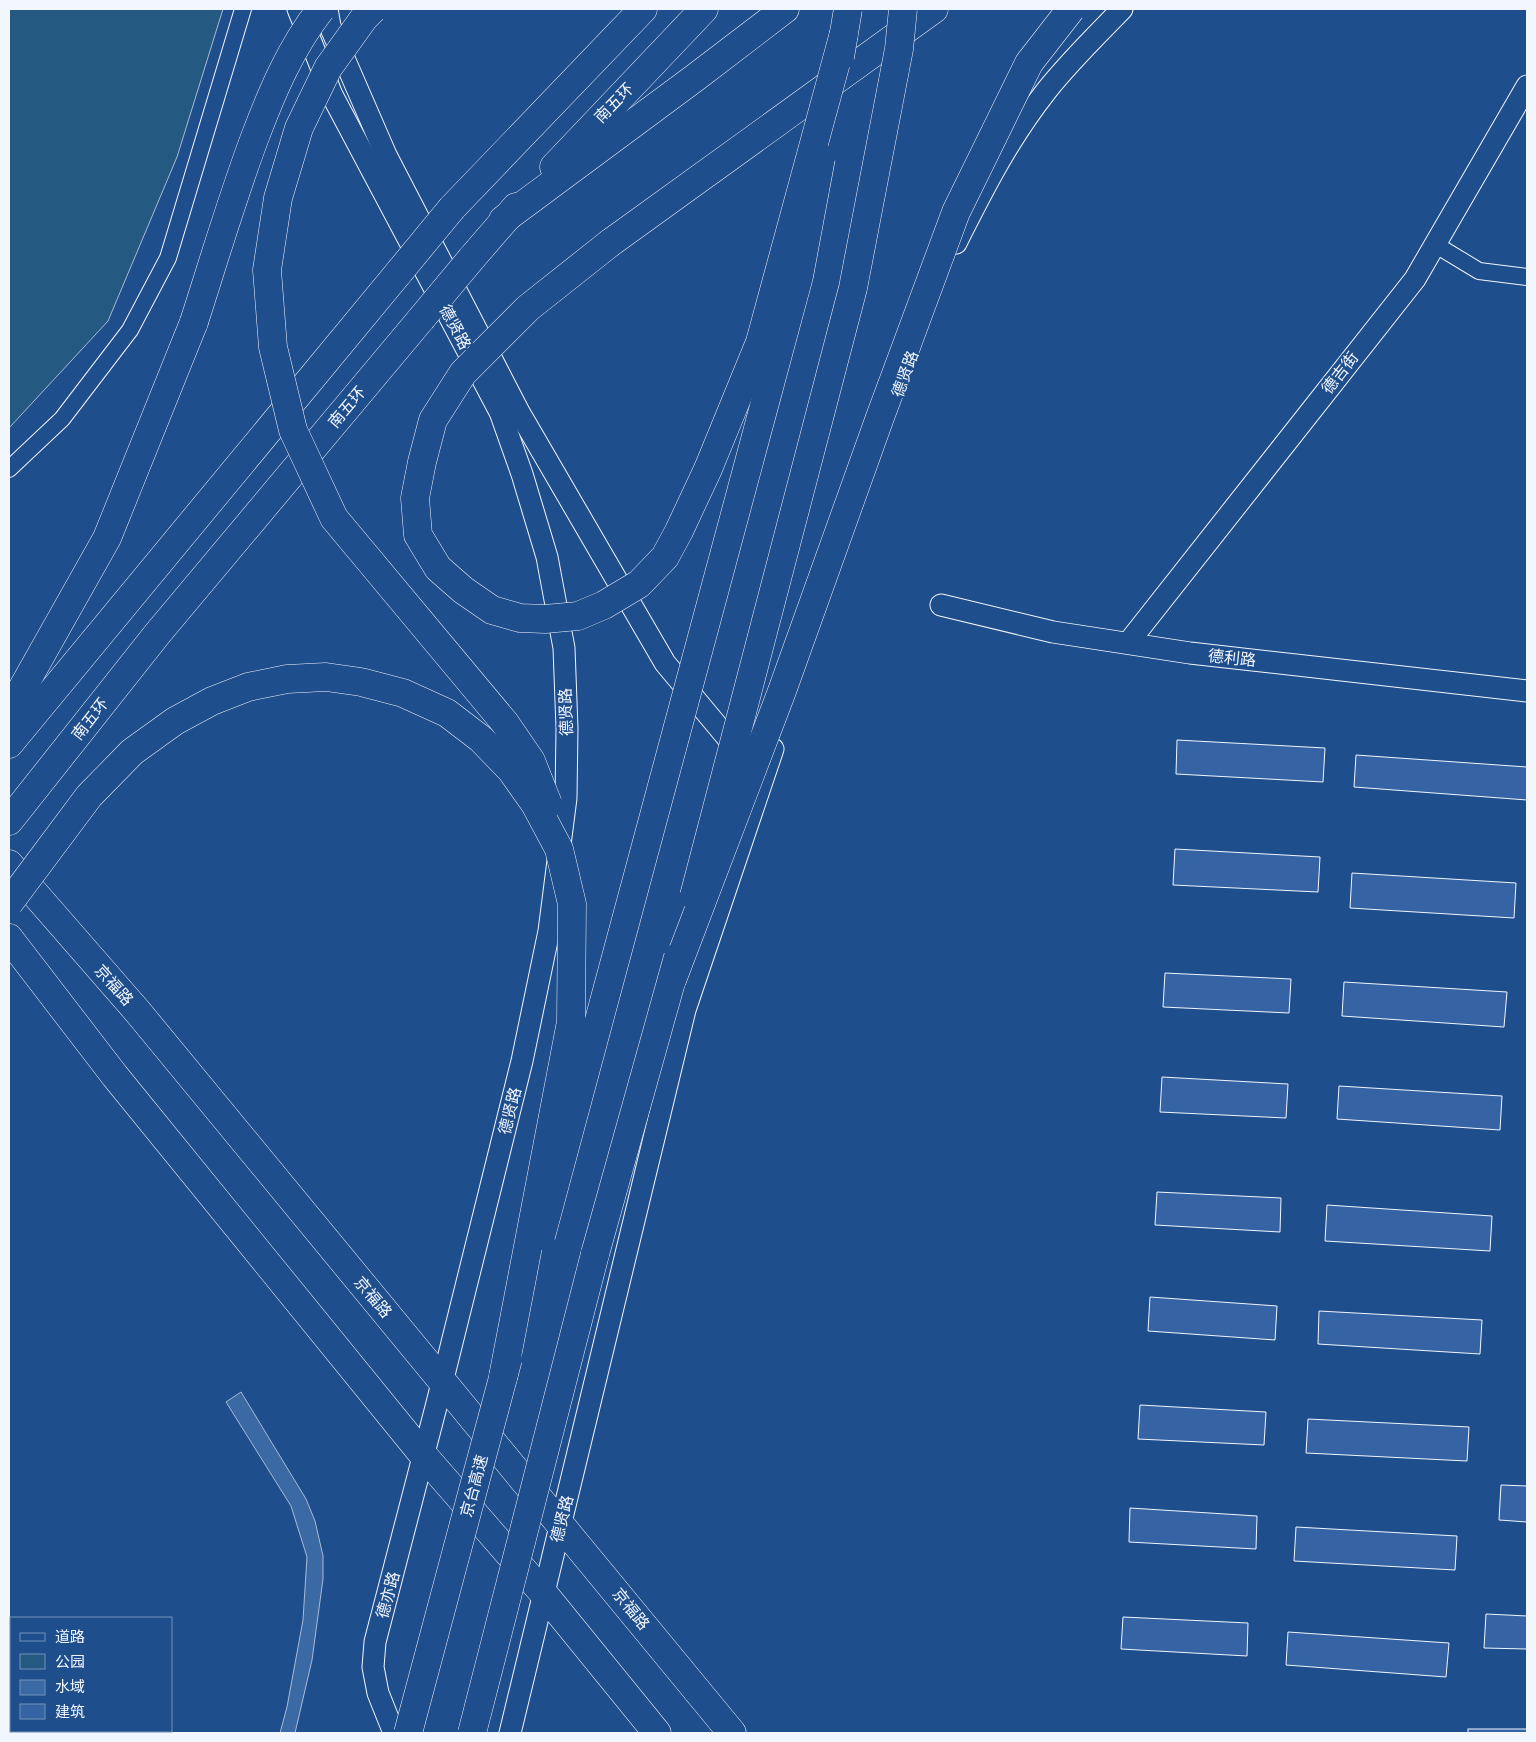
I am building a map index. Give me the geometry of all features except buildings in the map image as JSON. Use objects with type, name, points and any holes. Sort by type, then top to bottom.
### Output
[{"type":"highway","points":[[9,712],[107,538],[194,322],[241,174],[274,88],[308,26],[321,9]]},
{"type":"highway","points":[[373,9],[364,18],[328,68],[299,128],[278,198],[267,270],[273,347],[293,430],[334,518],[505,723],[534,769],[547,800],[572,904],[571,1022],[503,1377]]},
{"type":"highway","points":[[9,744],[452,208],[643,9]]},
{"type":"highway","name":"南五环","points":[[9,821],[158,633],[503,220],[704,9]]},
{"type":"highway","points":[[503,220],[785,9]]},
{"type":"highway","points":[[472,1733],[595,1254],[672,980],[853,288],[899,49],[903,9]]},
{"type":"highway","points":[[846,21],[760,342],[708,469],[679,531],[664,557],[640,584],[604,606],[578,616],[545,619],[520,618],[492,610],[463,590],[438,568],[418,535],[416,498],[422,462],[433,420],[463,373],[528,308],[610,243],[934,9]]},
{"type":"highway","points":[[672,980],[782,691],[878,420],[956,212],[1029,63],[1071,9]]},
{"type":"highway","name":"京台高速","points":[[408,1733],[799,276],[846,21]]},
{"type":"highway","points":[[9,902],[89,796],[132,752],[175,721],[212,701],[248,687],[287,679],[326,677],[361,682],[403,693],[447,712],[481,739],[511,770],[535,804],[559,849]]},
{"type":"highway","name":"京福路","points":[[9,864],[138,1012],[732,1733]]},
{"type":"highway","points":[[9,938],[115,1076],[424,1456],[544,1594],[657,1733]]},
{"type":"street","points":[[9,469],[62,419],[124,338],[164,266],[243,9]]},
{"type":"street","name":"德贤路","points":[[298,9],[332,95],[500,412],[522,474],[547,556],[564,648],[567,728],[566,798],[549,931],[522,1061],[424,1456]]},
{"type":"street","name":"德贤路","points":[[327,9],[330,26],[386,156],[519,412],[665,663],[763,780]]},
{"type":"street","name":"德贤路","points":[[544,1594],[686,1010],[852,517],[954,246],[993,169],[1047,89],[1122,9]]},
{"type":"street","name":"德吉街","points":[[1128,643],[1415,279],[1527,86]]},
{"type":"street","points":[[1436,244],[1479,271],[1527,277]]},
{"type":"street","name":"德利路","points":[[941,605],[1053,632],[1190,653],[1527,691]]},
{"type":"street","name":"德亦路","points":[[394,1733],[378,1692],[373,1667],[375,1642],[424,1456]]},
{"type":"street","points":[[510,1733],[544,1594]]},
{"type":"green space","points":[[9,9],[223,9],[177,157],[108,321],[9,428]]},
{"type":"water","points":[[241,1392],[306,1499],[315,1521],[323,1556],[323,1579],[312,1660],[295,1733],[280,1733],[287,1707],[303,1620],[307,1557],[291,1506],[226,1402]]}]
